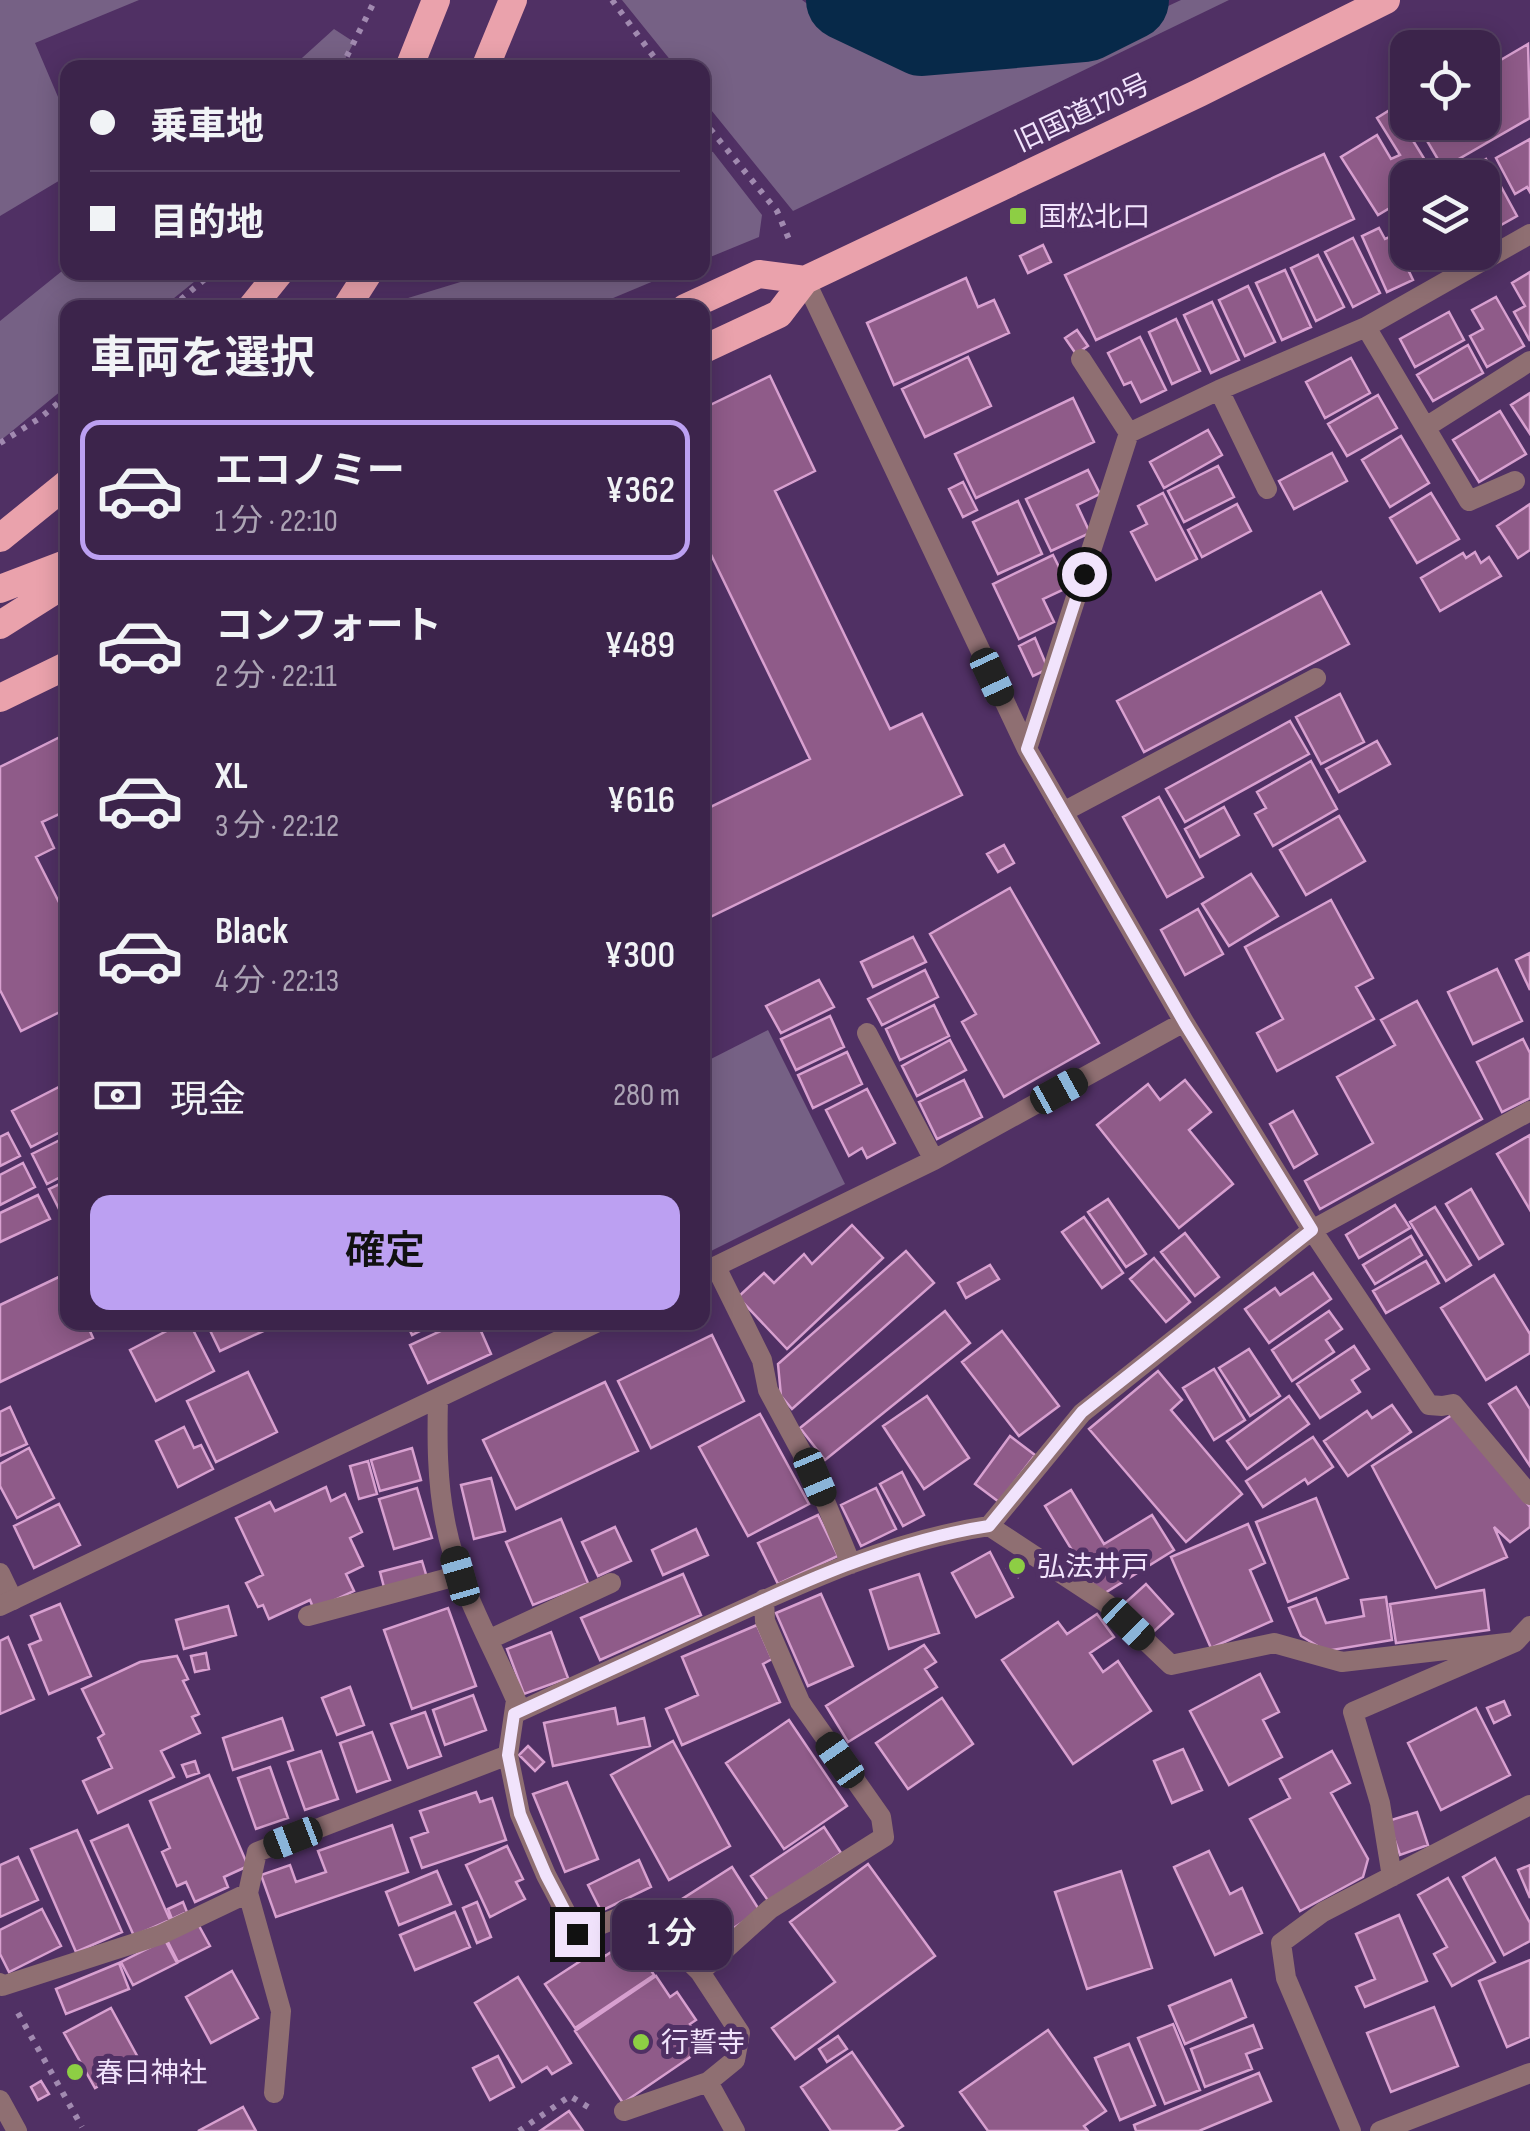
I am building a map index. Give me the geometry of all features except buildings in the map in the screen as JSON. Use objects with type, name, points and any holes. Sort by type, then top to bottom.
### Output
[{"type":"highway","points":[[411,60],[436,0]]},
{"type":"highway","points":[[488,60],[514,0]]},
{"type":"highway","name":"旧国道170号","points":[[805,280],[1386,0]]},
{"type":"highway","points":[[702,300],[759,274],[805,280],[779,314],[710,346]]},
{"type":"highway","points":[[257,300],[274,280]]},
{"type":"highway","points":[[0,538],[60,489]]},
{"type":"highway","points":[[0,589],[60,565]]},
{"type":"highway","points":[[0,625],[60,587]]},
{"type":"highway","points":[[0,698],[60,670]]},
{"type":"street","points":[[1027,749],[1129,433],[1366,326],[1530,234]]},
{"type":"street","points":[[805,280],[1027,749],[1184,1022],[1312,1230],[1429,1405],[1453,1404],[1530,1496]]},
{"type":"street","points":[[1366,326],[1470,501],[1515,481]]},
{"type":"street","points":[[1081,359],[1129,433]]},
{"type":"street","points":[[1426,427],[1530,361]]},
{"type":"street","points":[[1220,390],[1266,489]]},
{"type":"street","points":[[1062,812],[1316,678]]},
{"type":"street","points":[[710,1270],[934,1160],[1184,1022]]},
{"type":"street","points":[[867,1033],[934,1160]]},
{"type":"street","points":[[989,1526],[1082,1412],[1312,1230],[1530,1111]]},
{"type":"street","points":[[710,1272],[762,1360],[768,1390],[815,1477],[851,1564]]},
{"type":"street","points":[[0,1574],[7,1603],[581,1330]]},
{"type":"street","points":[[438,1398],[437,1450],[445,1522],[460,1576],[516,1700],[508,1755],[520,1814],[546,1875],[577,1934],[638,1910],[700,1972],[740,2034],[734,2060],[708,2082],[624,2111]]},
{"type":"street","points":[[514,1714],[851,1564],[954,1531],[989,1526],[1106,1604],[1171,1666],[1274,1643],[1342,1662],[1522,1634]]},
{"type":"street","points":[[308,1616],[460,1576]]},
{"type":"street","points":[[490,1640],[612,1583]]},
{"type":"street","points":[[700,1972],[770,1909],[884,1837],[881,1817],[800,1702],[765,1622],[764,1600]]},
{"type":"street","points":[[1392,1878],[1380,1803],[1352,1712],[1522,1634]]},
{"type":"street","points":[[274,2093],[281,2012],[248,1894],[257,1852],[508,1755]]},
{"type":"street","points":[[1351,2131],[1286,1978],[1281,1944],[1323,1912],[1530,1805]]},
{"type":"street","points":[[0,1986],[160,1935],[248,1894]]},
{"type":"street","points":[[1380,2131],[1530,2073]]},
{"type":"street","points":[[708,2082],[736,2131]]},
{"type":"street","points":[[0,2100],[18,2131]]},
{"type":"path","points":[[345,60],[375,0]]},
{"type":"path","points":[[612,0],[656,60]]},
{"type":"path","points":[[710,129],[777,211],[805,280]]},
{"type":"path","points":[[180,300],[204,280]]},
{"type":"path","points":[[0,443],[60,402]]},
{"type":"path","points":[[26,2027],[83,2129]]},
{"type":"path","points":[[518,2131],[570,2096],[602,2116],[624,2111]]},
{"type":"shaded area","points":[[0,0],[139,0],[35,43],[60,102],[60,180],[0,216]]},
{"type":"shaded area","points":[[622,0],[802,0],[852,36],[935,57],[1110,33],[1181,0],[1229,0],[793,211],[710,109],[710,60],[670,60]]},
{"type":"shaded area","points":[[334,29],[354,42],[345,60],[300,60]]},
{"type":"shaded area","points":[[710,151],[762,215],[759,237],[710,257]]},
{"type":"shaded area","points":[[60,273],[60,280],[196,280],[172,300],[60,300],[60,392],[0,441],[0,321]]},
{"type":"shaded area","points":[[467,280],[656,280],[608,300],[408,298]]},
{"type":"shaded area","points":[[768,1030],[845,1184],[710,1252],[710,1059]]},
{"type":"waterway","points":[[846,0],[922,36],[1085,22],[1129,0]]},
{"type":"place","name":"国松北口","points":[[1018,216]]},
{"type":"place","name":"弘法井戸","points":[[1017,1566]]},
{"type":"place","name":"行誓寺","points":[[641,2042]]},
{"type":"place","name":"春日神社","points":[[75,2072]]},
{"type":"route","points":[[577,1934],[520,1814],[508,1755],[514,1714],[865,1558],[954,1531],[989,1526],[1082,1412],[1312,1230],[1184,1022],[1027,749],[1084,574]]}]
